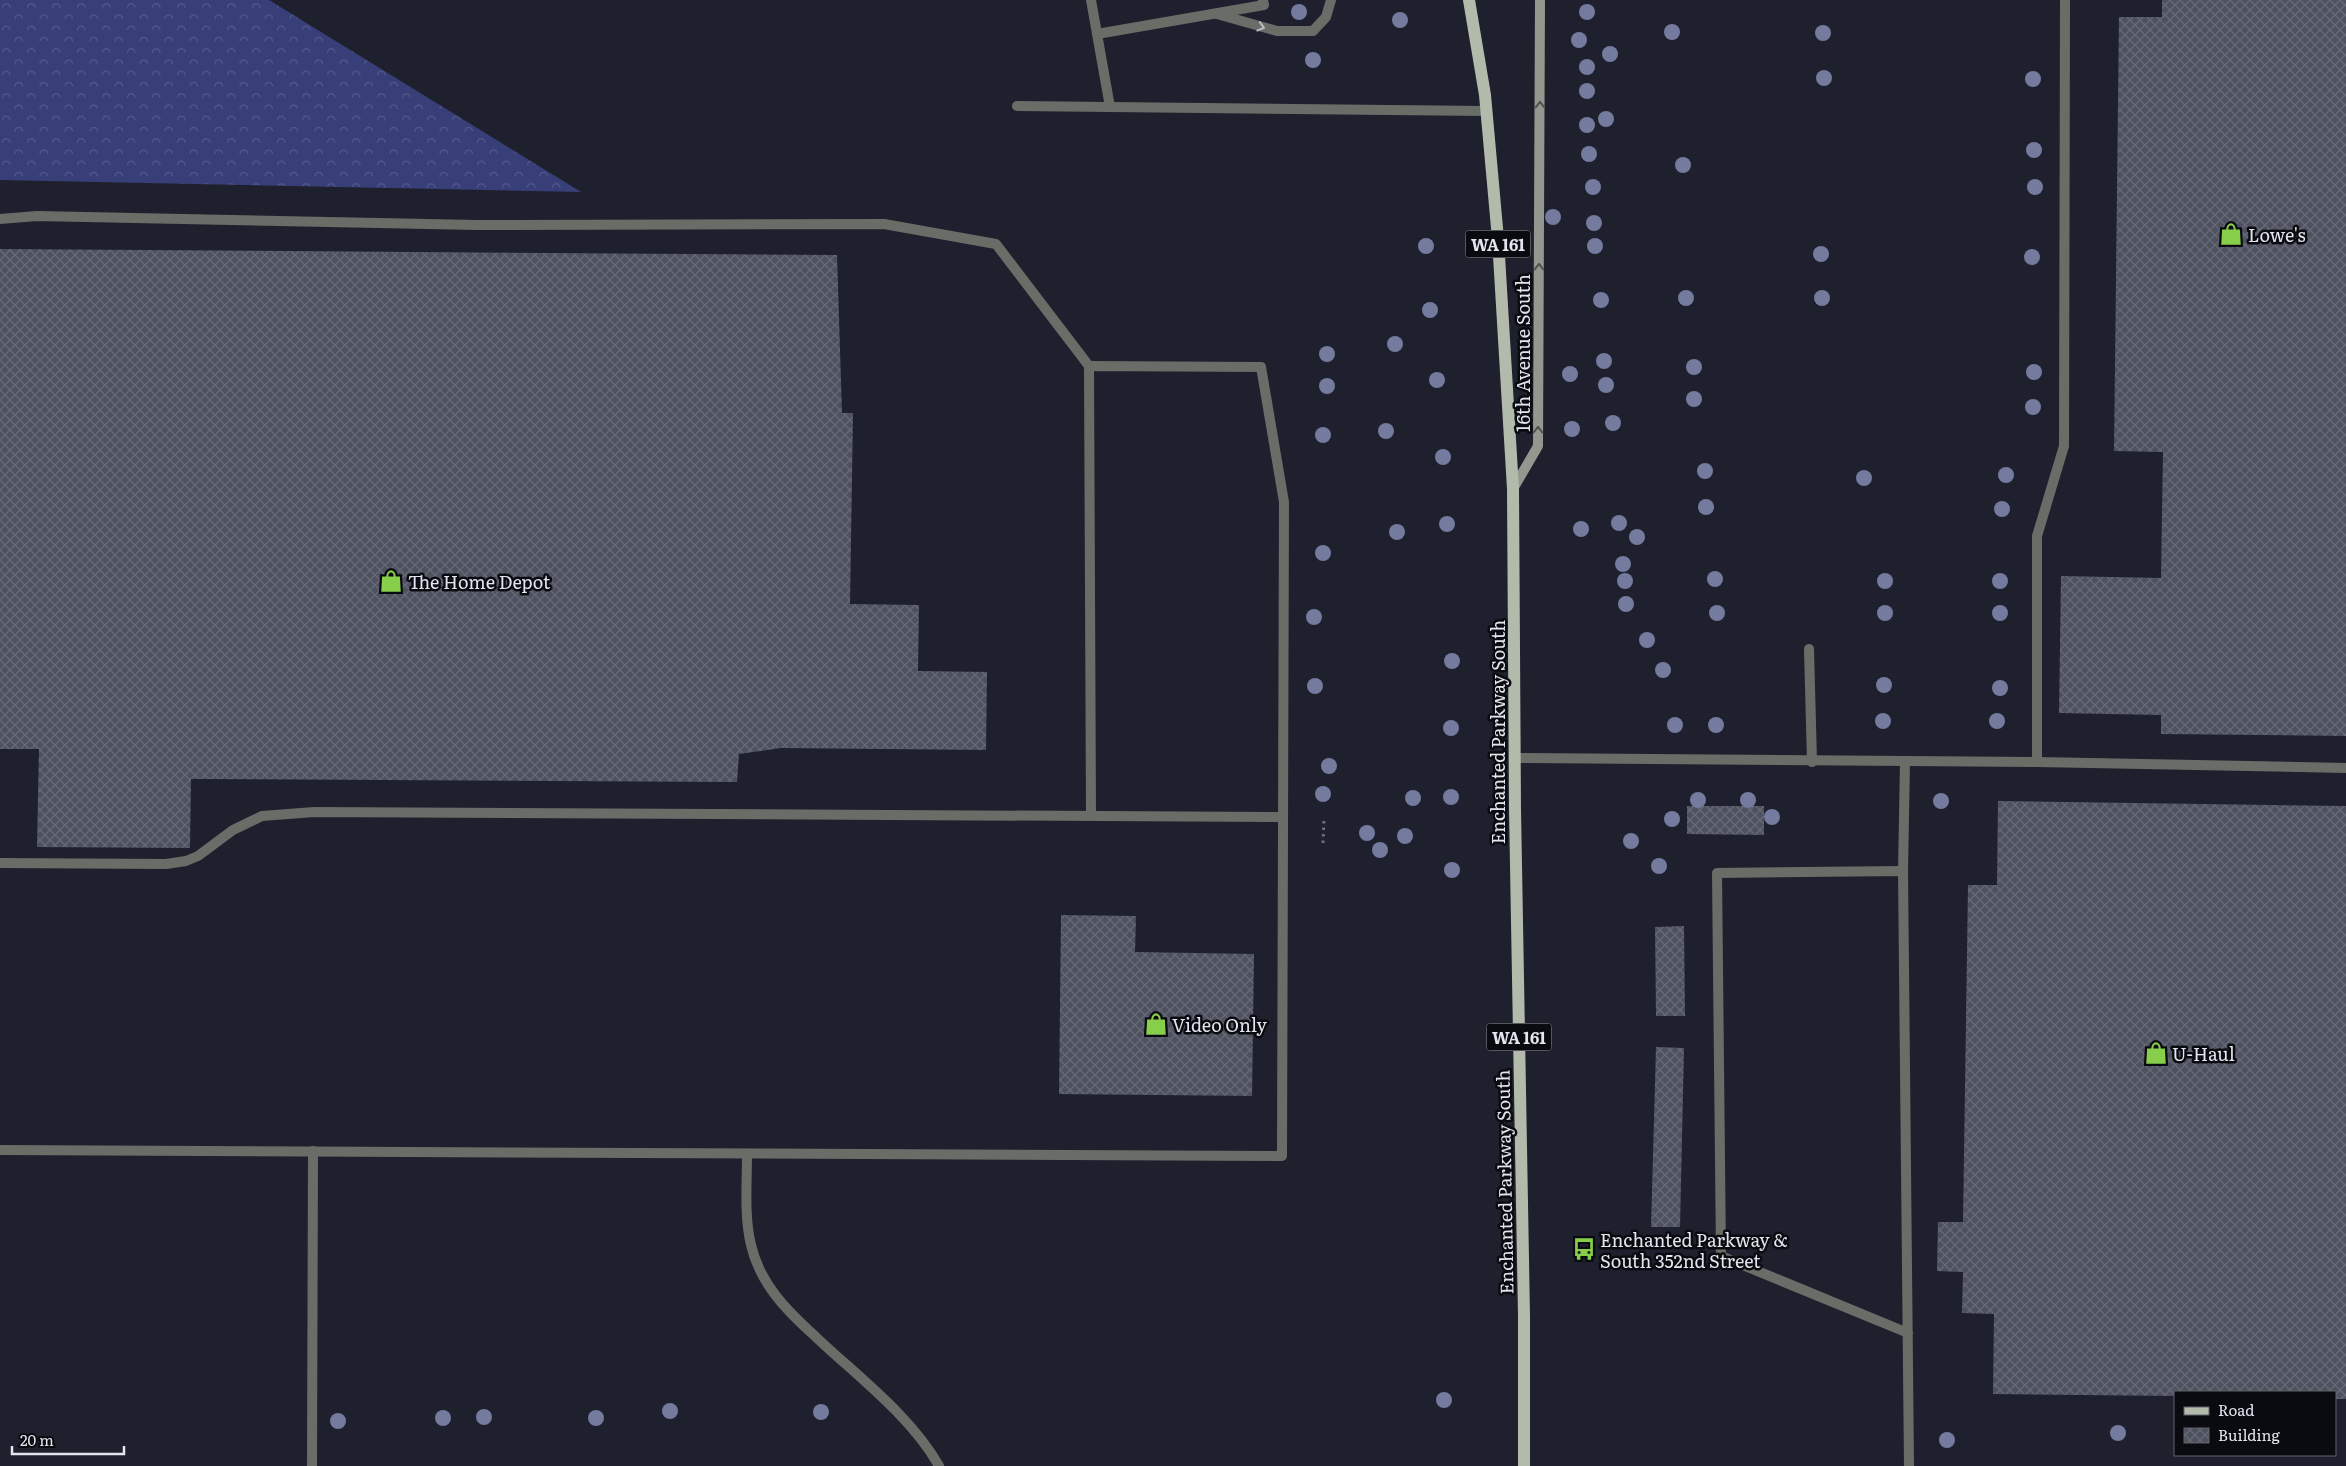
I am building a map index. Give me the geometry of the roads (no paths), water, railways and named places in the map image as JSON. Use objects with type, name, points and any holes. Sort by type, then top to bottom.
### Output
[{"type":"main road","name":"Enchanted Parkway South","points":[[1469,0],[1486,111],[1498,239],[1513,489],[1515,758],[1524,1316],[1524,1466]]},
{"type":"main road","name":"16th Avenue South","points":[[1513,489],[1538,446],[1540,0]]},
{"type":"lane","points":[[1091,0],[1110,107]]},
{"type":"lane","points":[[1097,34],[1264,5],[1263,0]]},
{"type":"lane","points":[[1214,13],[1277,31],[1313,31],[1326,16],[1330,0]]},
{"type":"lane","points":[[2037,762],[2037,536],[2064,446],[2065,0]]},
{"type":"lane","points":[[1017,106],[1486,111]]},
{"type":"lane","points":[[0,219],[37,216],[477,225],[884,224],[996,244],[1089,366],[1091,816]]},
{"type":"lane","points":[[0,1150],[1282,1156],[1284,502],[1261,367],[1089,366]]},
{"type":"lane","points":[[1810,649],[1812,762]]},
{"type":"lane","points":[[1515,758],[1812,762],[2037,762],[2346,768]]},
{"type":"lane","points":[[1905,762],[1903,871],[1909,1466]]},
{"type":"lane","points":[[0,863],[166,864],[186,861],[198,856],[233,830],[262,816],[314,812],[1283,817]]},
{"type":"lane","points":[[1903,871],[1717,873],[1720,1246],[1721,1256],[1908,1333]]},
{"type":"lane","points":[[312,1466],[313,1151]]},
{"type":"lane","points":[[747,1154],[747,1220],[751,1246],[763,1279],[786,1310],[899,1415],[930,1450],[939,1466]]},
{"type":"place","name":"Lowe's","points":[[2231,234]]},
{"type":"place","name":"The Home Depot","points":[[391,581]]},
{"type":"place","name":"Video Only","points":[[1156,1024]]},
{"type":"place","name":"U-Haul","points":[[2156,1053]]},
{"type":"place","name":"Enchanted Parkway & South 352nd Street","points":[[1584,1249]]}]
